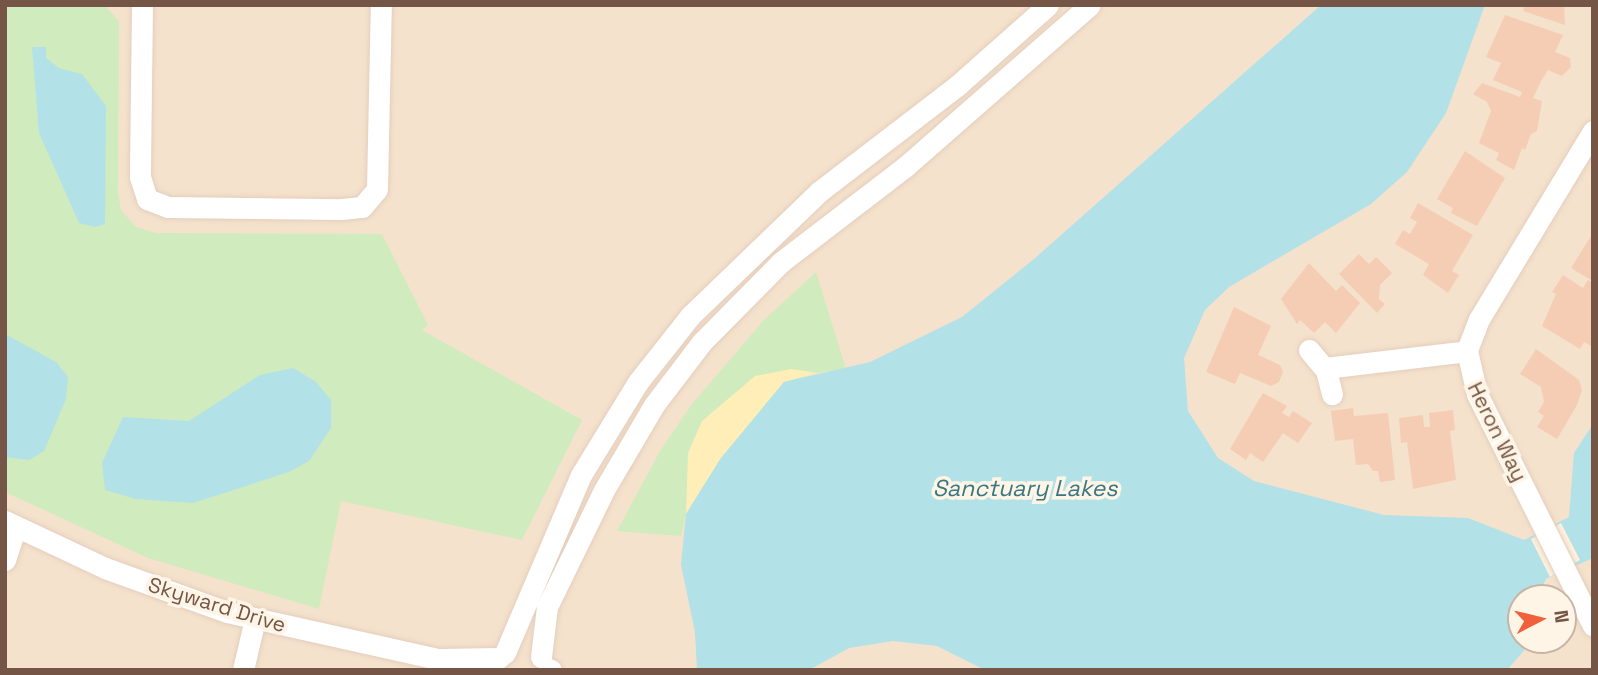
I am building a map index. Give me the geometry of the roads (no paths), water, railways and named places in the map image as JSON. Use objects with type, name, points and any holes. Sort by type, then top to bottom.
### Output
[{"type":"street","points":[[142,5],[141,177],[147,199],[168,207],[342,209],[362,207],[377,189],[381,5]]},
{"type":"street","points":[[499,660],[566,506],[638,382],[721,282],[855,163],[958,85],[1048,5]]},
{"type":"street","points":[[547,666],[544,622],[555,587],[604,490],[654,405],[751,289],[797,248],[876,191],[1090,5]]},
{"type":"street","points":[[1325,368],[1467,351],[1479,319],[1593,131]]},
{"type":"street","points":[[855,163],[876,191]]},
{"type":"street","points":[[1309,350],[1325,368],[1332,394]]},
{"type":"street","name":"Heron Way","points":[[1467,351],[1477,394],[1593,626]]},
{"type":"street","points":[[5,560],[10,524]]},
{"type":"street","name":"Skyward Drive","points":[[10,524],[116,573],[255,619],[447,664],[499,660],[524,649],[547,666]]},
{"type":"street","points":[[243,670],[255,619]]},
{"type":"water","name":"Sanctuary Lakes","points":[[1321,5],[1485,5],[1446,113],[1407,172],[1371,204],[1229,287],[1205,310],[1184,358],[1188,411],[1218,458],[1254,481],[1384,515],[1468,518],[1524,540],[1569,517],[1574,453],[1593,424],[1593,558],[1546,579],[1543,584],[1507,584],[1507,654],[1521,654],[1507,670],[985,670],[937,646],[893,641],[849,648],[809,670],[697,670],[695,632],[681,565],[686,514],[721,458],[784,382],[870,362],[962,317],[1034,259]]},
{"type":"water","points":[[32,47],[46,47],[46,58],[59,68],[82,74],[106,106],[105,224],[95,227],[79,223],[39,133]]},
{"type":"water","points":[[5,334],[56,362],[68,377],[66,399],[44,451],[29,460],[5,457]]},
{"type":"water","points":[[293,368],[316,382],[331,400],[331,428],[309,461],[289,472],[193,503],[136,499],[105,490],[102,463],[123,417],[189,421],[260,375]]}]
